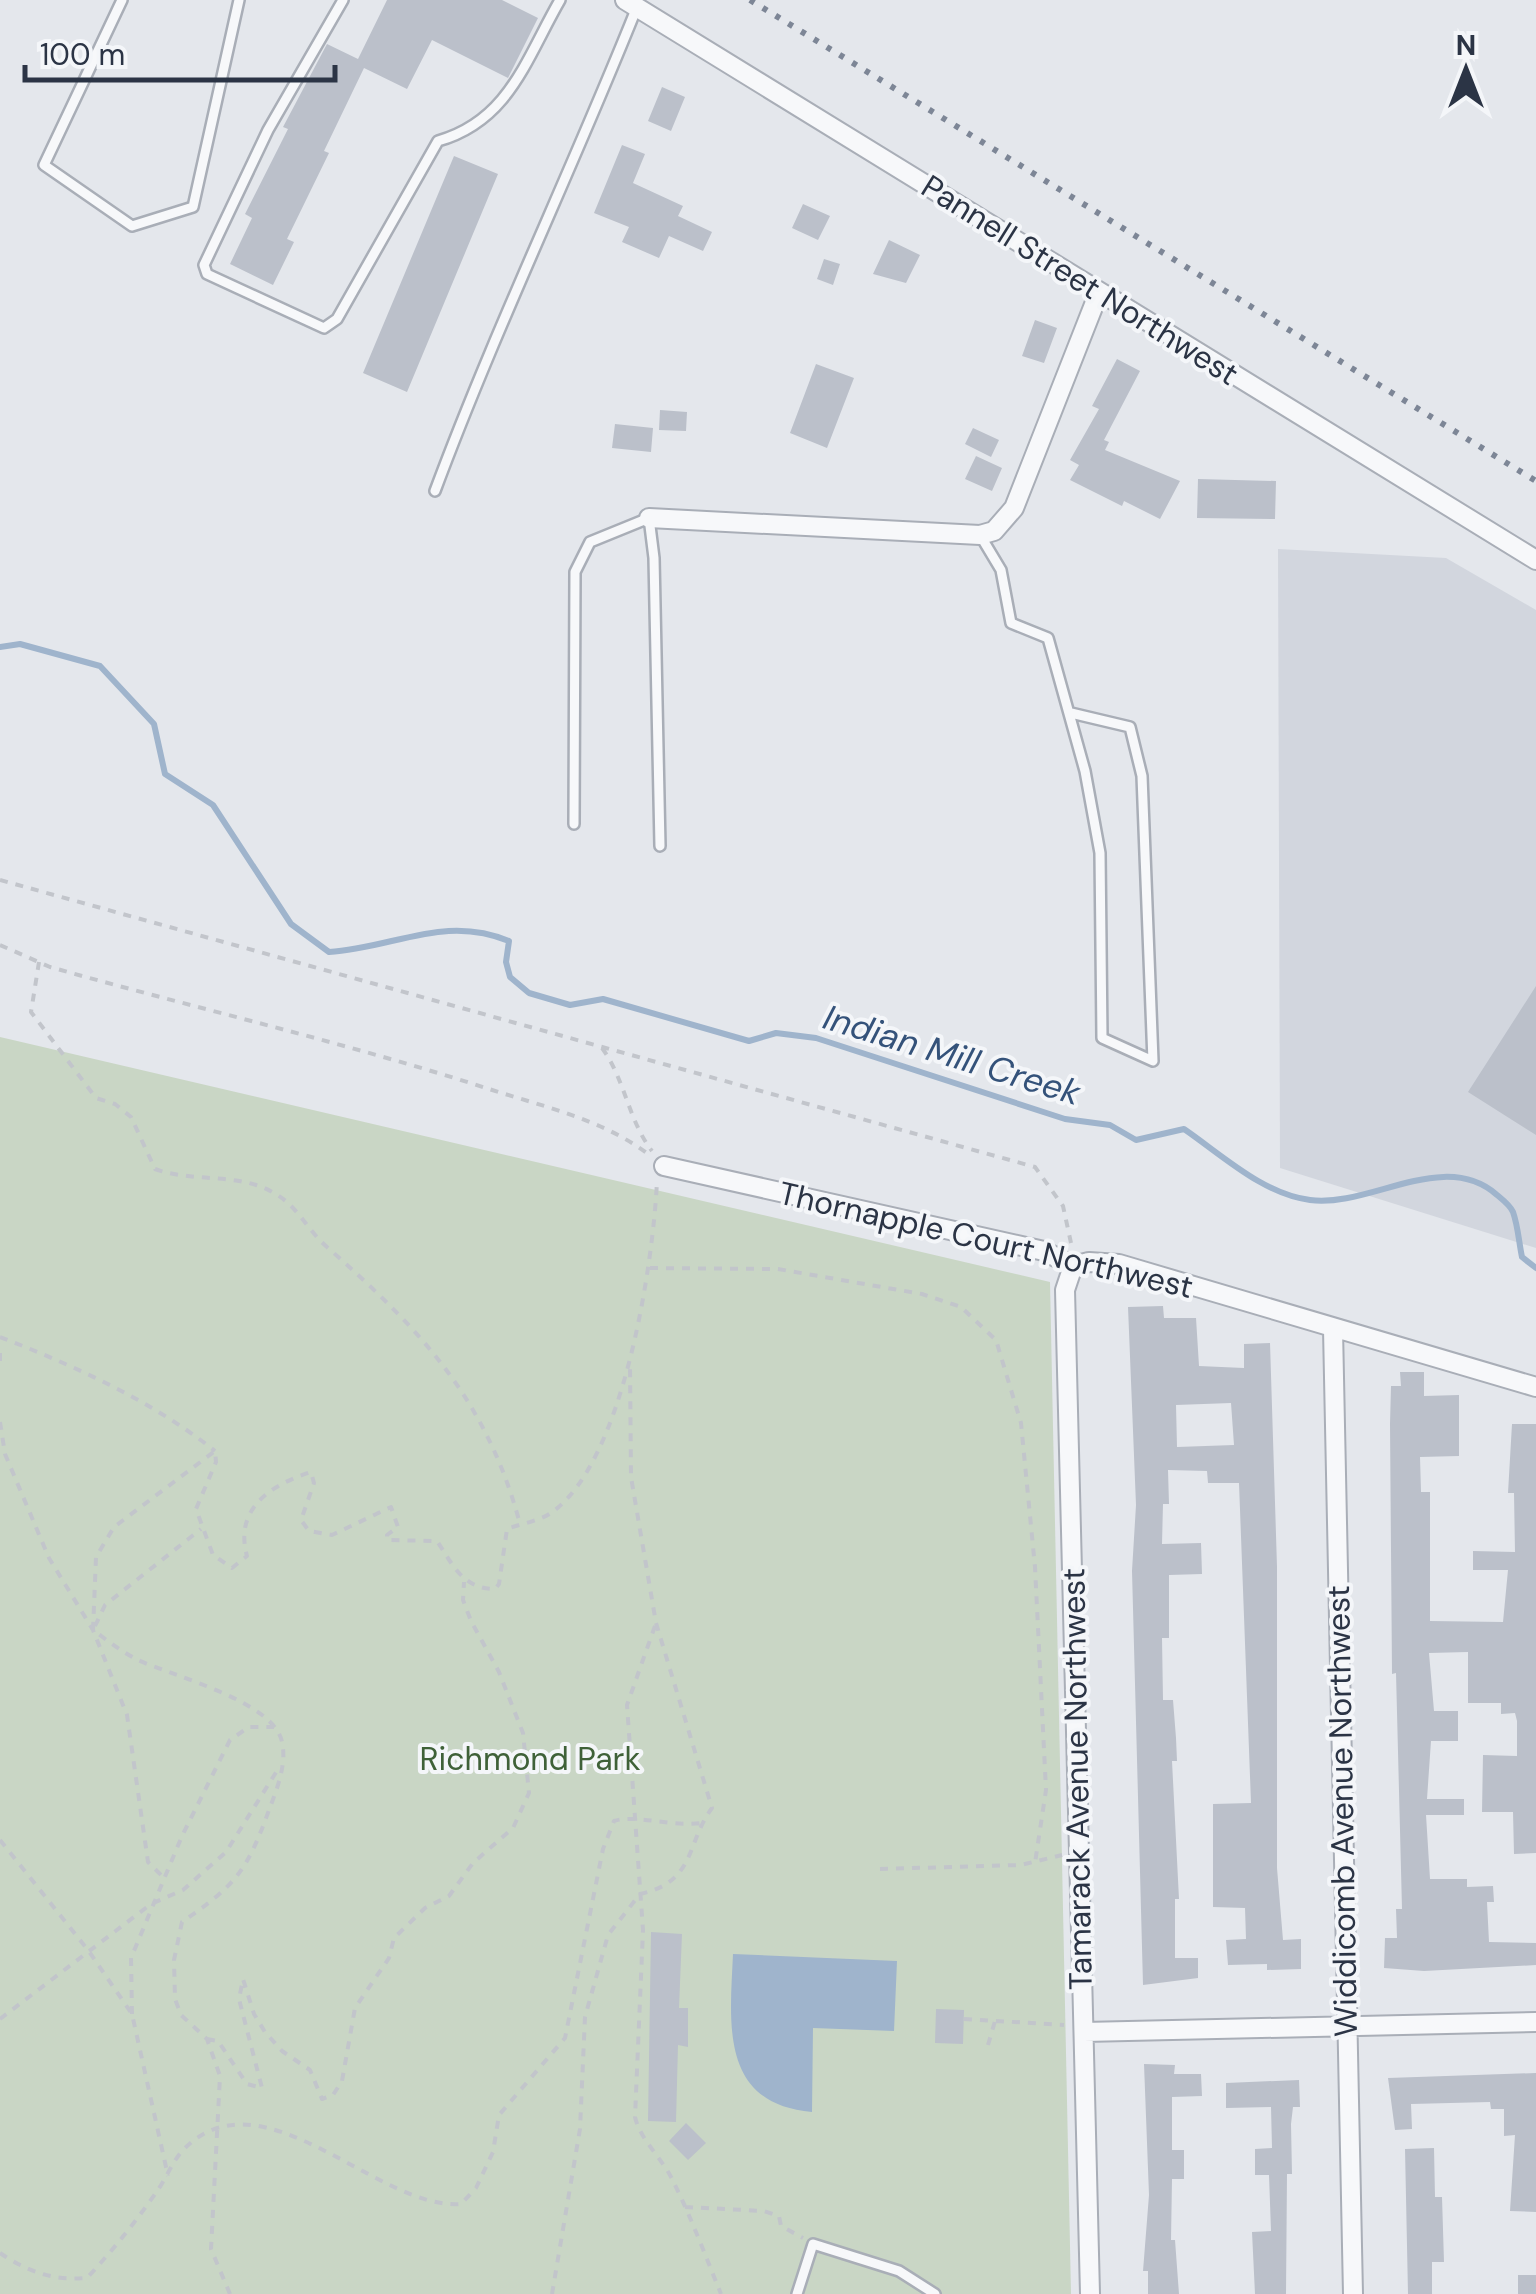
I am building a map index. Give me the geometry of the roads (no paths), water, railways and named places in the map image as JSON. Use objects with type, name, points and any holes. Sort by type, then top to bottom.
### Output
[{"type":"street","name":"Pannell Street Northwest","points":[[631,4],[1536,560]]},
{"type":"street","points":[[649,518],[980,536],[994,531],[1014,508],[1099,292]]},
{"type":"street","name":"Thornapple Court Northwest","points":[[661,1164],[1044,1251],[1073,1266],[1119,1264],[1536,1387]]},
{"type":"street","name":"Tamarack Avenue Northwest","points":[[1073,1266],[1065,1290],[1090,2294]]},
{"type":"street","name":"Widdicomb Avenue Northwest","points":[[1333,1329],[1353,2294]]},
{"type":"street","points":[[1084,2029],[1536,2022]]},
{"type":"lane","points":[[122,0],[44,165],[132,226],[193,207],[239,0]]},
{"type":"lane","points":[[343,0],[268,130],[204,265],[207,274],[240,292],[324,328],[337,320],[438,141],[480,126],[500,102],[560,0]]},
{"type":"lane","points":[[435,491],[487,350],[536,249],[631,4]]},
{"type":"lane","points":[[574,824],[575,572],[590,542],[649,518],[654,558],[660,846]]},
{"type":"lane","points":[[980,536],[1001,570],[1010,623],[1048,638],[1071,713],[1100,853],[1102,1038],[1153,1061],[1138,760],[1130,727],[1071,713]]},
{"type":"lane","points":[[797,2294],[813,2244],[898,2271],[935,2294]]},
{"type":"water","points":[[733,1954],[897,1961],[894,2031],[813,2028],[812,2112],[782,2106],[760,2094],[745,2076],[736,2056],[731,2006]]},
{"type":"waterway","name":"Indian Mill Creek","points":[[0,647],[20,644],[100,666],[154,724],[165,774],[213,805],[291,924],[329,952],[441,932],[485,934],[509,941],[506,962],[510,977],[529,993],[570,1005],[603,999],[749,1041],[776,1033],[816,1038],[1065,1119],[1110,1125],[1136,1140],[1184,1129],[1259,1182],[1310,1200],[1357,1196],[1430,1178],[1454,1177],[1476,1182],[1510,1207],[1522,1257],[1536,1268]]},
{"type":"railway","points":[[750,0],[1536,481]]},
{"type":"park label","name":"Richmond Park","points":[[530,1759]]}]
